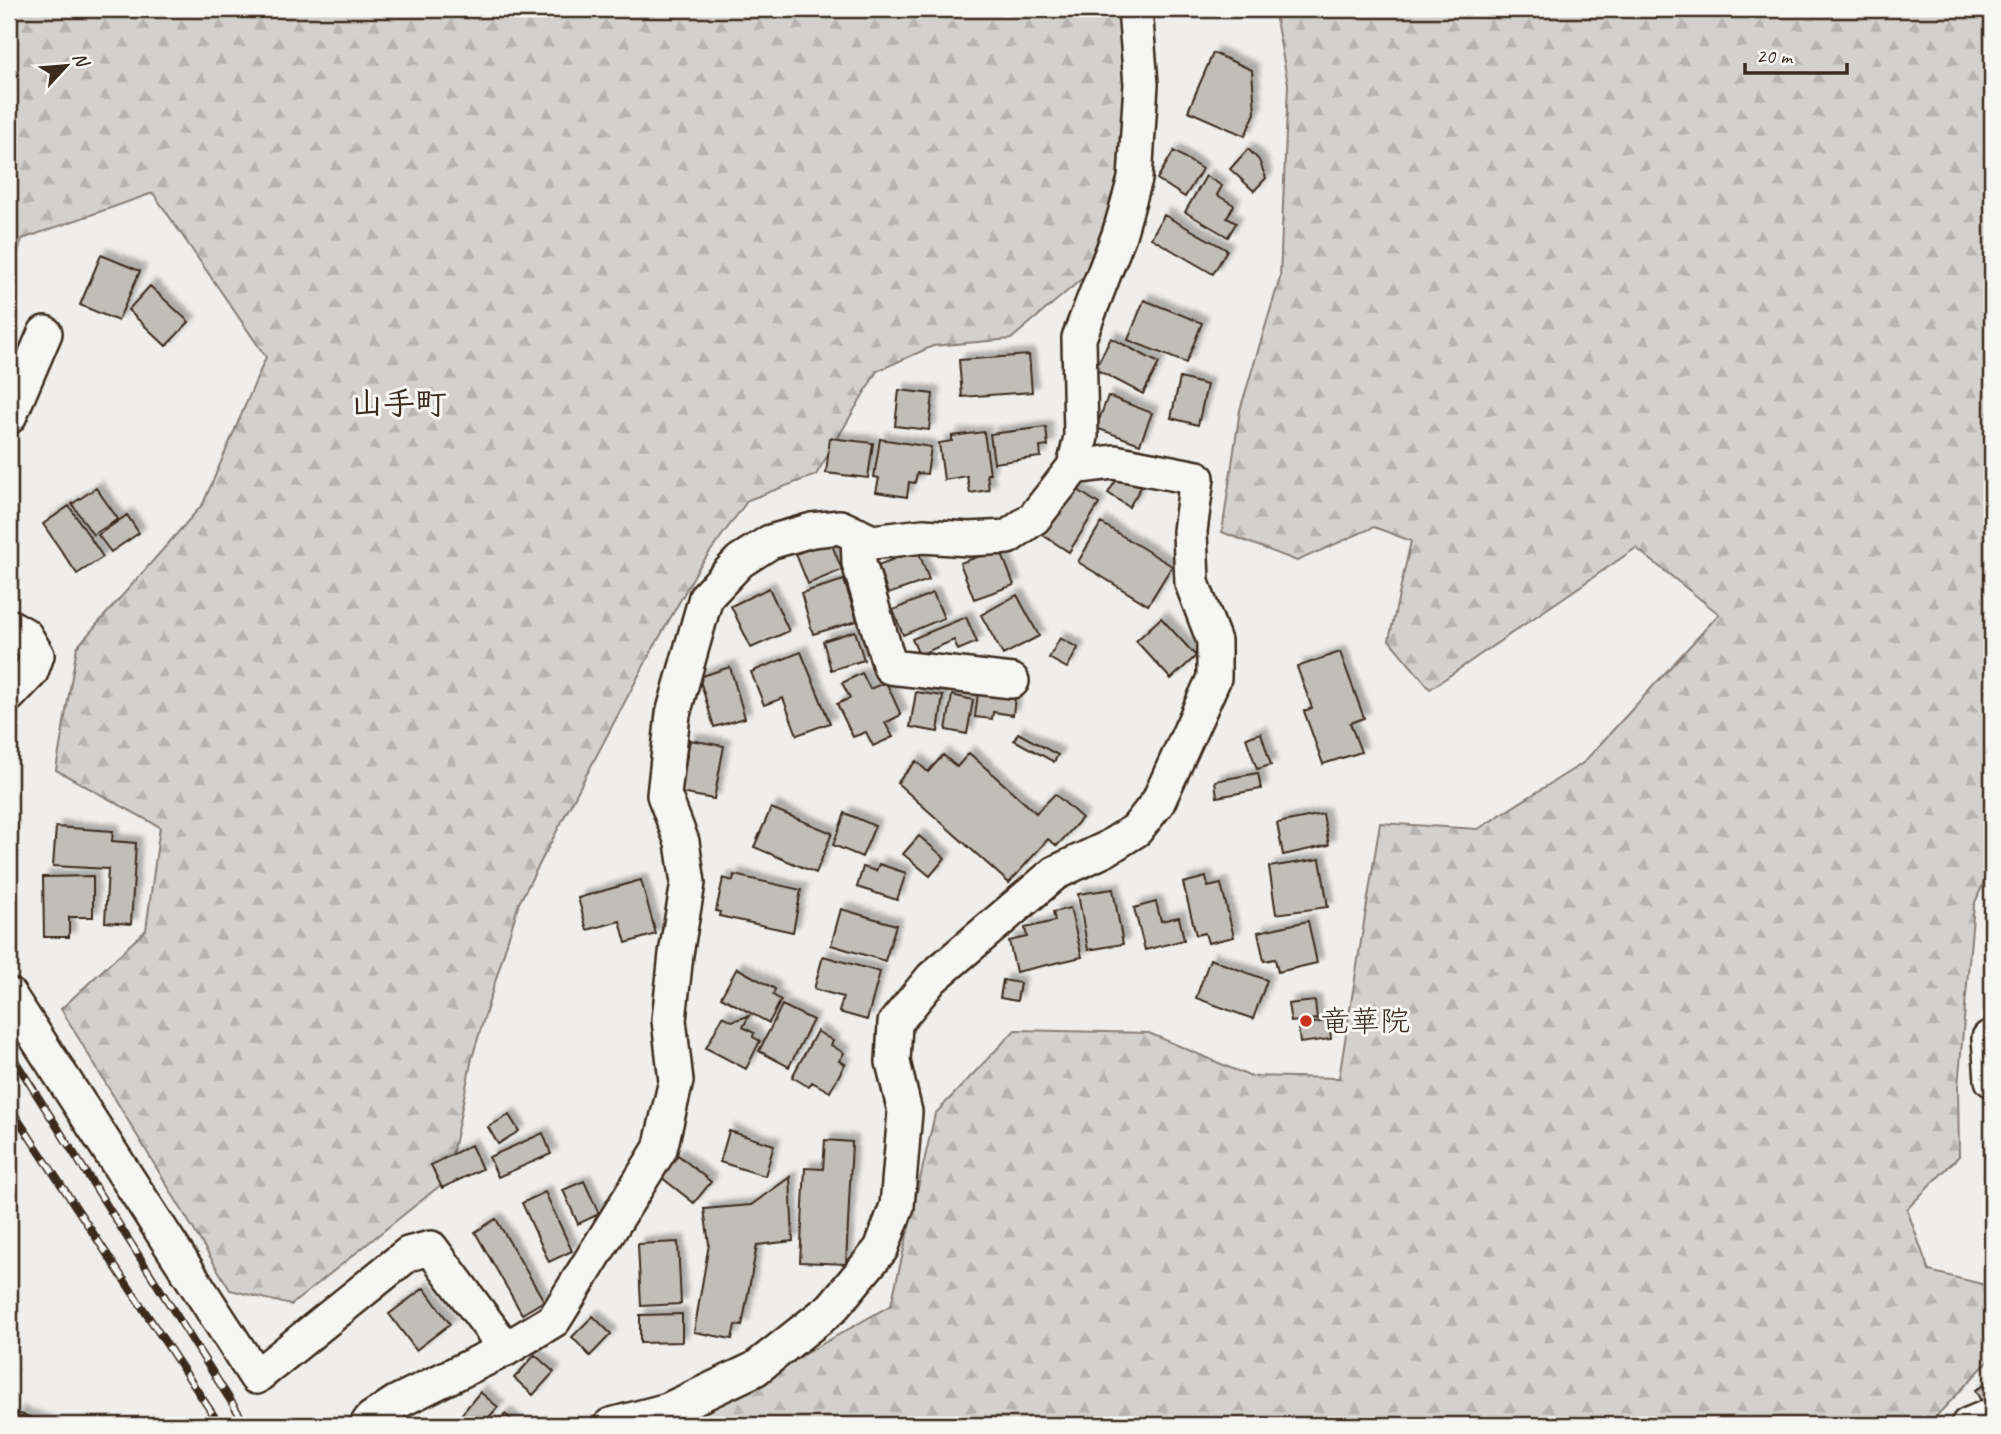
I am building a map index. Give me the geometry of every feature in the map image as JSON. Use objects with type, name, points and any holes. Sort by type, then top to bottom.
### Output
[{"type":"street","points":[[367,1425],[371,1419],[397,1402],[506,1349],[554,1320],[660,1149],[676,1081],[669,1020],[676,954],[688,883],[682,842],[664,795],[673,714],[706,597],[740,561],[770,542],[812,530],[840,527],[872,542],[923,536],[969,539],[1008,537],[1034,518],[1074,467],[1081,437],[1079,338],[1119,235],[1135,179],[1141,84],[1135,9]]},
{"type":"street","points":[[9,417],[45,333]]},
{"type":"street","points":[[611,1425],[668,1410],[755,1369],[832,1308],[881,1249],[897,1206],[905,1112],[893,1062],[895,1023],[932,978],[1055,873],[1106,849],[1136,830],[1158,802],[1214,678],[1214,641],[1192,583],[1190,531],[1197,478],[1114,461],[1074,467]]},
{"type":"street","points":[[858,535],[859,563],[890,667],[1012,681]]},
{"type":"street","points":[[9,626],[26,635],[37,655],[31,672],[9,695]]},
{"type":"street","points":[[9,995],[256,1377],[408,1254],[431,1248],[506,1349]]},
{"type":"street","points":[[1989,1038],[1992,1080]]},
{"type":"street","points":[[1968,1425],[1992,1415]]},
{"type":"green space","points":[[9,9],[1126,9],[1120,179],[1084,277],[1011,339],[933,346],[877,371],[816,475],[748,500],[699,567],[650,654],[519,903],[472,1058],[447,1180],[291,1305],[230,1290],[61,1009],[146,930],[160,827],[56,770],[77,647],[203,504],[266,357],[153,193],[22,239],[9,278]]},
{"type":"green space","points":[[1274,9],[1992,9],[1992,863],[1974,905],[1958,1087],[1959,1156],[1907,1209],[1929,1271],[1986,1285],[1992,1310],[1992,1357],[1928,1425],[679,1425],[891,1305],[935,1114],[1015,1030],[1149,1033],[1249,1076],[1339,1078],[1380,823],[1478,829],[1583,763],[1719,614],[1636,548],[1430,689],[1389,640],[1411,541],[1374,527],[1297,561],[1222,532],[1240,410],[1280,278],[1288,84]]},
{"type":"green space","points":[[1992,928],[1992,998],[1985,953]]},
{"type":"building","points":[[1213,53],[1252,70],[1255,113],[1245,136],[1188,111]]},
{"type":"building","points":[[1248,149],[1259,160],[1266,178],[1254,191],[1230,169]]},
{"type":"building","points":[[1174,151],[1202,169],[1185,197],[1157,179]]},
{"type":"building","points":[[1206,176],[1222,186],[1217,195],[1234,205],[1227,218],[1236,223],[1228,237],[1185,212]]},
{"type":"building","points":[[1164,215],[1227,250],[1213,274],[1151,238]]},
{"type":"building","points":[[101,255],[140,271],[118,321],[80,305]]},
{"type":"building","points":[[150,286],[189,322],[166,346],[128,310]]},
{"type":"building","points":[[1144,300],[1202,323],[1186,363],[1128,340]]},
{"type":"building","points":[[1111,338],[1159,363],[1143,394],[1095,369]]},
{"type":"building","points":[[1029,355],[1032,392],[962,397],[959,360]]},
{"type":"building","points":[[1180,378],[1207,385],[1198,425],[1171,418]]},
{"type":"building","points":[[899,390],[933,394],[929,430],[895,426]]},
{"type":"building","points":[[1108,396],[1152,413],[1140,444],[1096,428]]},
{"type":"building","points":[[1046,427],[1048,446],[1040,447],[1041,457],[994,463],[990,434]]},
{"type":"building","points":[[984,432],[990,474],[987,474],[989,490],[970,493],[967,476],[944,480],[939,443],[952,441],[952,436]]},
{"type":"building","points":[[830,438],[873,443],[868,478],[826,473]]},
{"type":"building","points":[[880,439],[931,447],[927,474],[917,473],[915,483],[909,482],[907,497],[876,492],[879,478],[874,477]]},
{"type":"building","points":[[1122,471],[1143,484],[1129,507],[1108,493]]},
{"type":"building","points":[[1072,486],[1099,504],[1069,552],[1041,534]]},
{"type":"building","points":[[96,488],[118,519],[93,535],[72,504]]},
{"type":"building","points":[[69,506],[103,557],[77,574],[43,524]]},
{"type":"building","points":[[127,515],[139,533],[111,552],[98,535]]},
{"type":"building","points":[[1101,523],[1172,566],[1148,605],[1078,562]]},
{"type":"building","points":[[830,540],[842,570],[808,584],[796,554]]},
{"type":"building","points":[[1000,549],[1014,585],[974,599],[960,563]]},
{"type":"building","points":[[918,550],[929,580],[888,594],[878,565]]},
{"type":"building","points":[[844,580],[857,621],[813,634],[801,593]]},
{"type":"building","points":[[769,588],[789,631],[751,648],[731,606]]},
{"type":"building","points":[[933,593],[944,618],[903,635],[893,610]]},
{"type":"building","points":[[1017,595],[1039,636],[1003,655],[981,615]]},
{"type":"building","points":[[966,617],[977,642],[958,650],[954,640],[919,655],[912,639]]},
{"type":"building","points":[[1161,618],[1196,656],[1171,679],[1136,641]]},
{"type":"building","points":[[855,631],[864,660],[831,670],[823,641]]},
{"type":"building","points":[[1060,638],[1078,648],[1067,668],[1049,658]]},
{"type":"building","points":[[801,652],[830,723],[797,735],[783,698],[764,705],[751,672]]},
{"type":"building","points":[[1340,652],[1364,718],[1350,723],[1361,752],[1323,764],[1304,711],[1312,708],[1297,667]]},
{"type":"building","points":[[730,667],[745,718],[714,727],[699,677]]},
{"type":"building","points":[[862,673],[870,689],[886,682],[901,715],[885,723],[893,737],[873,746],[866,732],[853,737],[837,704],[850,698],[842,683]]},
{"type":"building","points":[[916,692],[943,696],[938,732],[910,727]]},
{"type":"building","points":[[978,693],[1015,697],[1013,715],[993,712],[992,719],[975,717]]},
{"type":"building","points":[[952,695],[973,700],[967,734],[946,730]]},
{"type":"building","points":[[1018,733],[1058,755],[1054,762],[1014,740]]},
{"type":"building","points":[[1261,733],[1271,765],[1257,769],[1246,738]]},
{"type":"building","points":[[690,740],[724,746],[714,799],[680,793]]},
{"type":"building","points":[[969,753],[1036,813],[1055,794],[1082,818],[1057,846],[1048,839],[1009,883],[897,783],[916,761],[928,772],[943,755],[957,767]]},
{"type":"building","points":[[1258,773],[1261,789],[1217,797],[1215,781]]},
{"type":"building","points":[[771,808],[832,833],[816,873],[754,847]]},
{"type":"building","points":[[845,813],[875,826],[862,857],[833,845]]},
{"type":"building","points":[[1323,814],[1329,845],[1283,855],[1277,823]]},
{"type":"building","points":[[56,827],[113,831],[112,841],[136,843],[131,924],[105,922],[108,869],[53,866]]},
{"type":"building","points":[[919,836],[945,858],[930,876],[903,854]]},
{"type":"building","points":[[1320,859],[1328,907],[1276,914],[1269,867]]},
{"type":"building","points":[[879,864],[906,873],[897,900],[857,887],[863,867],[876,871]]},
{"type":"building","points":[[734,875],[801,890],[793,932],[719,916],[720,912],[716,911],[723,878],[733,881]]},
{"type":"building","points":[[93,876],[93,917],[69,917],[69,937],[44,937],[43,877]]},
{"type":"building","points":[[1206,877],[1208,887],[1221,884],[1234,937],[1208,943],[1205,933],[1196,935],[1183,883]]},
{"type":"building","points":[[641,880],[656,934],[626,943],[620,921],[587,930],[578,898]]},
{"type":"building","points":[[1113,889],[1123,944],[1088,950],[1078,894]]},
{"type":"building","points":[[1156,902],[1161,921],[1179,917],[1184,940],[1145,950],[1134,908]]},
{"type":"building","points":[[1070,908],[1082,957],[1016,972],[1009,941],[1027,937],[1025,928],[1055,921],[1053,912]]},
{"type":"building","points":[[841,909],[896,925],[885,961],[831,945]]},
{"type":"building","points":[[1308,921],[1317,963],[1278,972],[1275,959],[1264,961],[1258,932]]},
{"type":"building","points":[[823,956],[880,972],[867,1020],[839,1012],[843,997],[814,989]]},
{"type":"building","points":[[1210,959],[1267,980],[1253,1019],[1196,998]]},
{"type":"building","points":[[737,968],[775,989],[773,995],[781,1000],[769,1023],[721,997]]},
{"type":"building","points":[[1003,980],[1020,983],[1017,1001],[1000,998]]},
{"type":"building","points":[[1315,1001],[1317,1019],[1291,1022],[1288,1004]]},
{"type":"building","points":[[782,1005],[813,1020],[789,1067],[759,1051]]},
{"type":"building","points":[[723,1016],[732,1021],[749,1016],[743,1027],[754,1033],[753,1037],[760,1041],[746,1069],[706,1048]]},
{"type":"building","points":[[1329,1021],[1331,1039],[1300,1043],[1298,1025]]},
{"type":"building","points":[[817,1031],[833,1041],[831,1045],[844,1053],[839,1061],[845,1064],[830,1092],[812,1082],[809,1087],[792,1077]]},
{"type":"building","points":[[509,1115],[519,1131],[498,1144],[488,1127]]},
{"type":"building","points":[[729,1131],[774,1145],[765,1176],[720,1162]]},
{"type":"building","points":[[543,1133],[551,1154],[498,1177],[489,1157]]},
{"type":"building","points":[[825,1140],[852,1142],[846,1264],[800,1262],[805,1168],[823,1169]]},
{"type":"building","points":[[471,1145],[482,1169],[442,1188],[431,1165]]},
{"type":"building","points":[[678,1155],[711,1182],[694,1203],[661,1177]]},
{"type":"building","points":[[790,1177],[793,1241],[757,1245],[742,1326],[735,1325],[732,1339],[694,1332],[709,1244],[704,1209],[751,1205]]},
{"type":"building","points":[[584,1181],[599,1214],[578,1224],[563,1190]]},
{"type":"building","points":[[545,1192],[572,1251],[549,1262],[522,1203]]},
{"type":"building","points":[[496,1219],[544,1301],[522,1314],[475,1232]]},
{"type":"building","points":[[678,1242],[681,1304],[641,1306],[638,1244]]},
{"type":"building","points":[[424,1288],[450,1324],[416,1350],[389,1314]]},
{"type":"building","points":[[682,1314],[682,1342],[640,1343],[640,1315]]},
{"type":"building","points":[[593,1316],[611,1334],[590,1356],[572,1337]]},
{"type":"building","points":[[535,1355],[554,1372],[533,1395],[514,1378]]},
{"type":"building","points":[[1992,1381],[1992,1400],[1983,1405],[1975,1390]]},
{"type":"building","points":[[480,1392],[498,1407],[482,1425],[471,1425],[460,1416]]},
{"type":"building","points":[[17,1413],[54,1425],[13,1425]]},
{"type":"building","points":[[505,1414],[518,1425],[495,1425]]},
{"type":"railway","points":[[9,1051],[246,1425]]},
{"type":"railway","points":[[9,1106],[220,1425]]},
{"type":"place","name":"竜華院","points":[[1306,1021]]},
{"type":"district","name":"山手町","points":[[399,403]]}]
